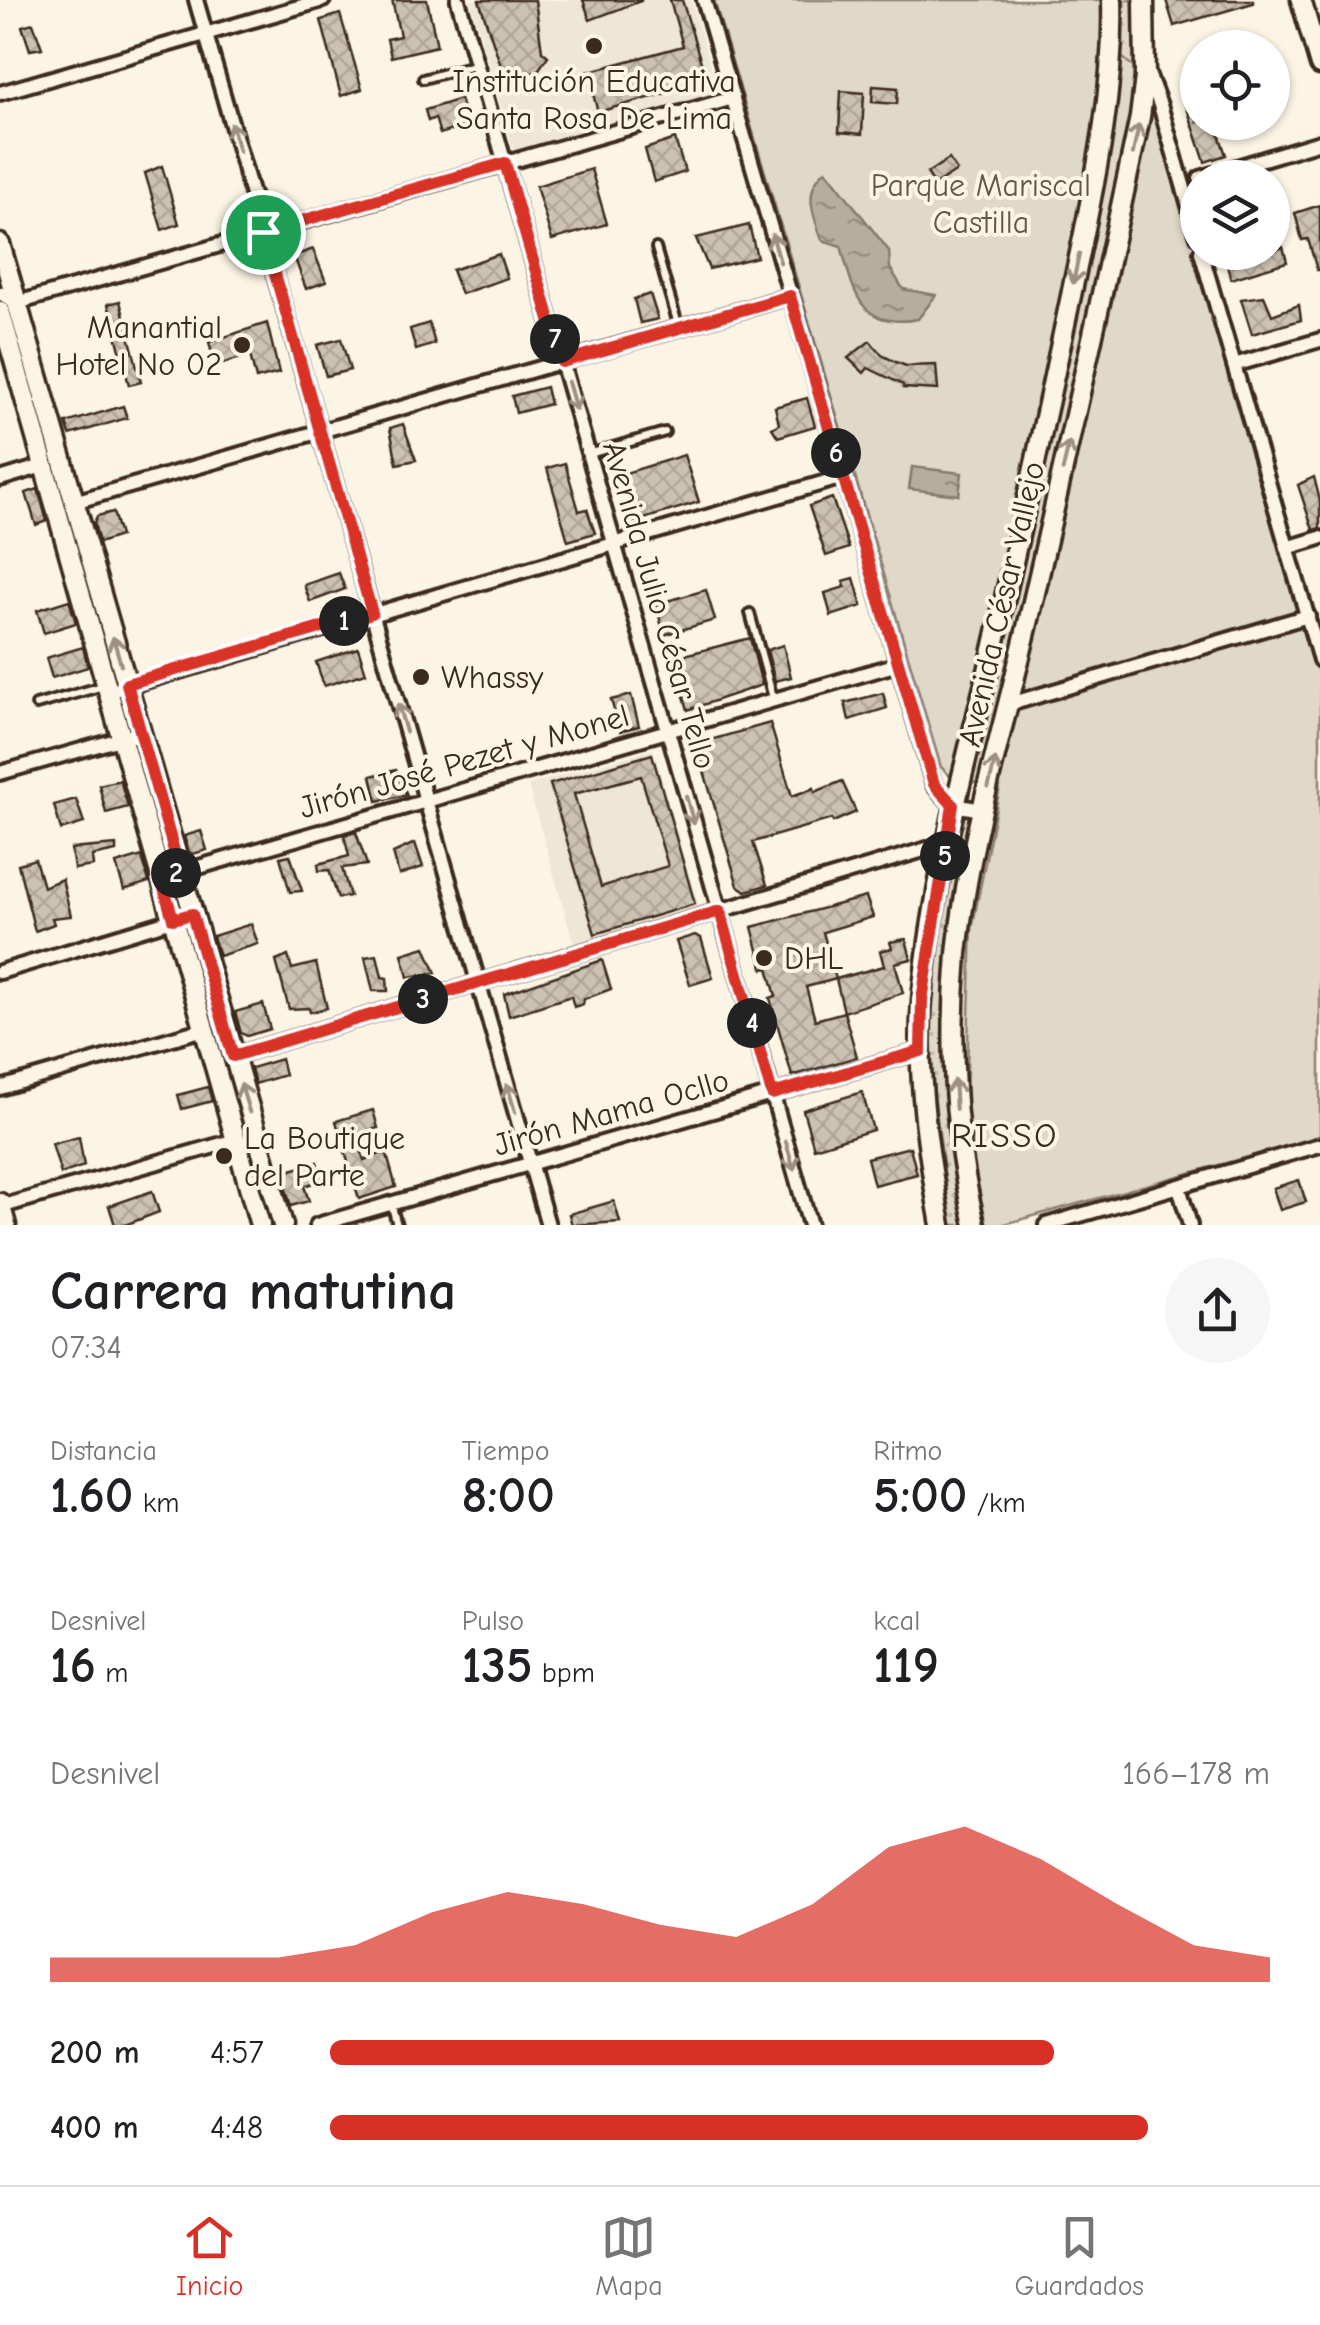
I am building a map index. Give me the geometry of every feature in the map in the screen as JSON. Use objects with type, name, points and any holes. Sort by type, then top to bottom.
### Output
[{"type":"main road","name":"Avenida César Vallejo","points":[[941,1225],[926,1128],[922,1000],[953,805],[989,666],[1102,145],[1113,39],[1112,0]]},
{"type":"main road","name":"Avenida César Vallejo","points":[[975,1225],[959,1137],[954,1046],[961,927],[983,810],[1095,330],[1140,117],[1145,66],[1144,0]]},
{"type":"main road","points":[[1301,0],[1320,66]]},
{"type":"main road","points":[[0,244],[8,307],[43,466],[260,1225]]},
{"type":"main road","points":[[8,307],[74,502],[283,1225]]},
{"type":"main road","points":[[1065,323],[1078,336],[1095,330]]},
{"type":"main road","points":[[1055,367],[1066,360],[1073,361],[1084,375]]},
{"type":"main road","points":[[0,1205],[6,1225]]},
{"type":"street","points":[[196,0],[548,1225]]},
{"type":"street","points":[[0,93],[323,0]]},
{"type":"street","name":"Avenida Julio César Tello","points":[[458,0],[810,1225]]},
{"type":"street","points":[[704,0],[934,784],[953,805],[983,810]]},
{"type":"street","points":[[1145,66],[1185,160]]},
{"type":"street","points":[[0,293],[8,307],[733,98]]},
{"type":"street","points":[[1258,160],[1320,142]]},
{"type":"street","points":[[1207,270],[1320,660]]},
{"type":"street","points":[[74,502],[790,296]]},
{"type":"street","points":[[1234,366],[1320,340]]},
{"type":"street","points":[[0,478],[43,466]]},
{"type":"street","points":[[107,689],[842,477]]},
{"type":"street","points":[[1288,548],[1320,538]]},
{"type":"street","points":[[1010,704],[1308,616]]},
{"type":"street","name":"Jirón José Pezet y Monel","points":[[161,878],[898,664]]},
{"type":"street","points":[[0,773],[141,733]]},
{"type":"street","points":[[233,1056],[947,844]]},
{"type":"street","points":[[0,972],[192,914]]},
{"type":"street","points":[[0,1088],[204,1029]]},
{"type":"street","name":"Jirón Mama Ocllo","points":[[317,1225],[921,1051]]},
{"type":"street","points":[[0,1205],[236,1140]]},
{"type":"street","points":[[1046,1225],[1320,1145]]},
{"type":"street","points":[[1179,1187],[1190,1225]]},
{"type":"lane","points":[[422,80],[476,64]]},
{"type":"lane","points":[[656,248],[678,328]]},
{"type":"lane","points":[[588,454],[665,432]]},
{"type":"lane","points":[[750,612],[773,700]]},
{"type":"lane","points":[[36,705],[107,689]]},
{"type":"lane","points":[[391,1204],[397,1225]]},
{"type":"shaded area","name":"Institución Educativa Santa Rosa De Lima","points":[[470,0],[691,0],[718,92],[514,152]]},
{"type":"shaded area","points":[[653,749],[699,908],[574,944],[528,785]]},
{"type":"green space","name":"Parque Mariscal Castilla","points":[[714,0],[1107,0],[1108,46],[1156,85],[1180,180],[1180,270],[1204,270],[1320,679],[1320,1137],[1001,1225],[987,1225],[965,1127],[972,929],[1000,787],[952,778],[941,767]]},
{"type":"green space","points":[[1124,0],[1136,0],[1139,23],[1129,125],[1114,96]]},
{"type":"green space","points":[[962,816],[973,816],[952,956],[946,1098],[968,1225],[951,1225],[929,1056],[933,958]]},
{"type":"water","points":[[826,170],[889,251],[890,268],[903,289],[936,295],[918,319],[898,321],[871,313],[856,292],[841,246],[822,240],[812,194]]},
{"type":"water","points":[[912,467],[962,473],[959,495],[909,489]]},
{"type":"building","points":[[392,0],[427,0],[437,46],[391,57],[387,39],[400,36]]},
{"type":"building","points":[[479,0],[535,0],[542,51],[548,56],[537,72],[503,72]]},
{"type":"building","points":[[583,0],[641,0],[641,1],[590,20]]},
{"type":"building","points":[[670,0],[682,0],[707,82],[598,112],[587,72],[683,46]]},
{"type":"building","points":[[1166,0],[1253,0],[1253,3],[1174,26]]},
{"type":"building","points":[[340,14],[362,89],[341,96],[321,20]]},
{"type":"building","points":[[33,23],[42,48],[30,50],[22,26]]},
{"type":"building","points":[[873,86],[898,88],[897,104],[872,102]]},
{"type":"building","points":[[841,91],[864,93],[862,134],[839,132]]},
{"type":"building","points":[[460,99],[468,125],[440,134],[435,118],[428,121],[425,110]]},
{"type":"building","points":[[675,139],[685,172],[654,182],[645,149]]},
{"type":"building","points":[[1198,140],[1221,140],[1226,155],[1204,160]]},
{"type":"building","points":[[949,159],[957,171],[935,185],[927,173]]},
{"type":"building","points":[[162,166],[179,224],[162,230],[145,173]]},
{"type":"building","points":[[591,169],[607,224],[552,240],[536,186]]},
{"type":"building","points":[[1320,205],[1317,270],[1308,239],[1302,240],[1295,213]]},
{"type":"building","points":[[749,225],[757,257],[709,269],[696,238]]},
{"type":"building","points":[[313,249],[326,282],[306,289],[294,256]]},
{"type":"building","points":[[499,254],[507,278],[461,294],[452,270]]},
{"type":"building","points":[[1228,270],[1261,270],[1231,279]]},
{"type":"building","points":[[650,294],[658,319],[640,323],[634,299]]},
{"type":"building","points":[[1264,296],[1272,315],[1299,305],[1301,320],[1252,334],[1241,299]]},
{"type":"building","points":[[120,301],[141,382],[129,385],[108,304]]},
{"type":"building","name":"Manantial Hotel No 02","points":[[267,323],[279,373],[256,379],[250,355],[215,366],[209,342]]},
{"type":"building","points":[[429,323],[435,344],[416,350],[410,329]]},
{"type":"building","points":[[341,339],[350,370],[326,376],[317,345]]},
{"type":"building","points":[[870,341],[882,355],[906,366],[936,365],[938,390],[903,388],[868,368],[864,373],[848,358]]},
{"type":"building","points":[[546,387],[550,404],[516,413],[512,396]]},
{"type":"building","points":[[807,398],[815,426],[778,437],[772,428],[779,424],[775,407]]},
{"type":"building","points":[[123,406],[127,418],[70,435],[66,423]]},
{"type":"building","points":[[403,424],[416,460],[397,464],[390,428]]},
{"type":"building","points":[[684,455],[699,502],[634,522],[619,475]]},
{"type":"building","points":[[565,463],[579,511],[587,509],[595,533],[568,541],[547,468]]},
{"type":"building","points":[[1314,477],[1320,501],[1320,528],[1313,530],[1298,485]]},
{"type":"building","points":[[38,489],[47,521],[36,525],[26,493]]},
{"type":"building","points":[[832,498],[849,548],[826,556],[809,506]]},
{"type":"building","points":[[113,512],[120,536],[99,543],[94,523],[97,516]]},
{"type":"building","points":[[339,573],[345,589],[310,602],[304,585]]},
{"type":"building","points":[[854,578],[862,606],[831,616],[825,593],[845,587],[843,581]]},
{"type":"building","points":[[706,590],[715,620],[664,635],[656,604]]},
{"type":"building","points":[[69,600],[76,623],[44,633],[37,610]]},
{"type":"building","points":[[750,638],[762,685],[688,710],[673,658]]},
{"type":"building","points":[[783,645],[791,677],[775,681],[767,650]]},
{"type":"building","points":[[83,647],[88,667],[52,678],[46,658]]},
{"type":"building","points":[[358,648],[366,673],[324,686],[316,662]]},
{"type":"building","points":[[883,693],[887,708],[849,720],[845,703]]},
{"type":"building","points":[[631,695],[639,726],[620,731],[611,700]]},
{"type":"building","points":[[770,723],[792,796],[842,781],[856,812],[833,822],[832,819],[753,842],[767,885],[746,891],[738,886],[696,744]]},
{"type":"building","points":[[652,754],[695,904],[595,934],[550,784]],"holes":[[[641,776],[668,866],[601,887],[574,794]]]},
{"type":"building","points":[[396,770],[407,795],[377,801],[371,776]]},
{"type":"building","points":[[120,780],[128,807],[106,813],[99,785]]},
{"type":"building","points":[[76,799],[84,823],[61,830],[54,805]]},
{"type":"building","points":[[201,831],[207,850],[193,854],[184,836]]},
{"type":"building","points":[[356,832],[367,865],[342,868],[350,896],[338,898],[329,870],[319,871],[318,864],[349,856],[344,835]]},
{"type":"building","points":[[415,843],[423,867],[399,875],[393,853]]},
{"type":"building","points":[[116,845],[116,851],[92,856],[93,866],[74,869],[71,849]]},
{"type":"building","points":[[290,855],[302,891],[290,892],[280,857]]},
{"type":"building","points":[[142,856],[149,882],[124,890],[116,864]]},
{"type":"building","points":[[35,859],[43,887],[62,879],[71,916],[52,918],[54,924],[35,931],[18,864]]},
{"type":"building","points":[[866,897],[873,917],[823,932],[836,979],[806,987],[815,1020],[844,1012],[857,1057],[792,1076],[770,998],[776,996],[768,968],[763,969],[752,927]]},
{"type":"building","points":[[251,924],[258,944],[219,956],[213,936]]},
{"type":"building","points":[[695,935],[701,938],[713,978],[690,985],[676,941]]},
{"type":"building","points":[[906,939],[911,959],[895,963],[903,993],[844,1012],[836,979],[884,966],[880,951],[892,948],[890,942]]},
{"type":"building","points":[[425,947],[436,973],[408,977],[402,954]]},
{"type":"building","points":[[377,955],[388,991],[373,991],[365,957]]},
{"type":"building","points":[[288,956],[292,969],[316,963],[327,1008],[310,1012],[309,1008],[289,1009],[276,961]]},
{"type":"building","points":[[602,960],[611,989],[574,1007],[571,996],[509,1016],[504,994]]},
{"type":"building","points":[[263,1004],[270,1029],[247,1036],[241,1033],[235,1012]]},
{"type":"building","points":[[281,1059],[285,1075],[255,1084],[251,1068]]},
{"type":"building","points":[[208,1087],[212,1101],[182,1109],[178,1095]]},
{"type":"building","points":[[862,1092],[873,1130],[814,1148],[803,1110]]},
{"type":"building","points":[[373,1110],[378,1128],[357,1134],[364,1160],[386,1152],[396,1187],[359,1199],[336,1121]]},
{"type":"building","points":[[79,1137],[84,1166],[61,1174],[52,1144]]},
{"type":"building","points":[[910,1147],[917,1174],[874,1185],[867,1158]]},
{"type":"building","points":[[317,1162],[322,1180],[304,1186],[309,1201],[291,1206],[281,1173]]},
{"type":"building","points":[[1299,1180],[1306,1202],[1280,1210],[1273,1188]]},
{"type":"building","points":[[152,1191],[159,1212],[115,1225],[109,1206]]},
{"type":"building","points":[[614,1201],[620,1222],[572,1225],[569,1214]]},
{"type":"place","name":"Institución Educativa Santa Rosa De Lima","points":[[594,46]]},
{"type":"place","name":"Manantial Hotel No 02","points":[[242,345]]},
{"type":"place","name":"Whassy","points":[[421,677]]},
{"type":"place","name":"DHL","points":[[764,958]]},
{"type":"place","name":"La Boutique del Parte","points":[[224,1156]]},
{"type":"district","name":"RISSO","points":[[1005,1135]]},
{"type":"route","points":[[505,163],[562,362],[790,296],[934,784],[953,805],[922,1000],[921,1051],[772,1094],[720,911],[233,1056],[192,914],[173,919],[161,878],[180,872],[127,684],[372,613],[263,232],[505,163]]}]
